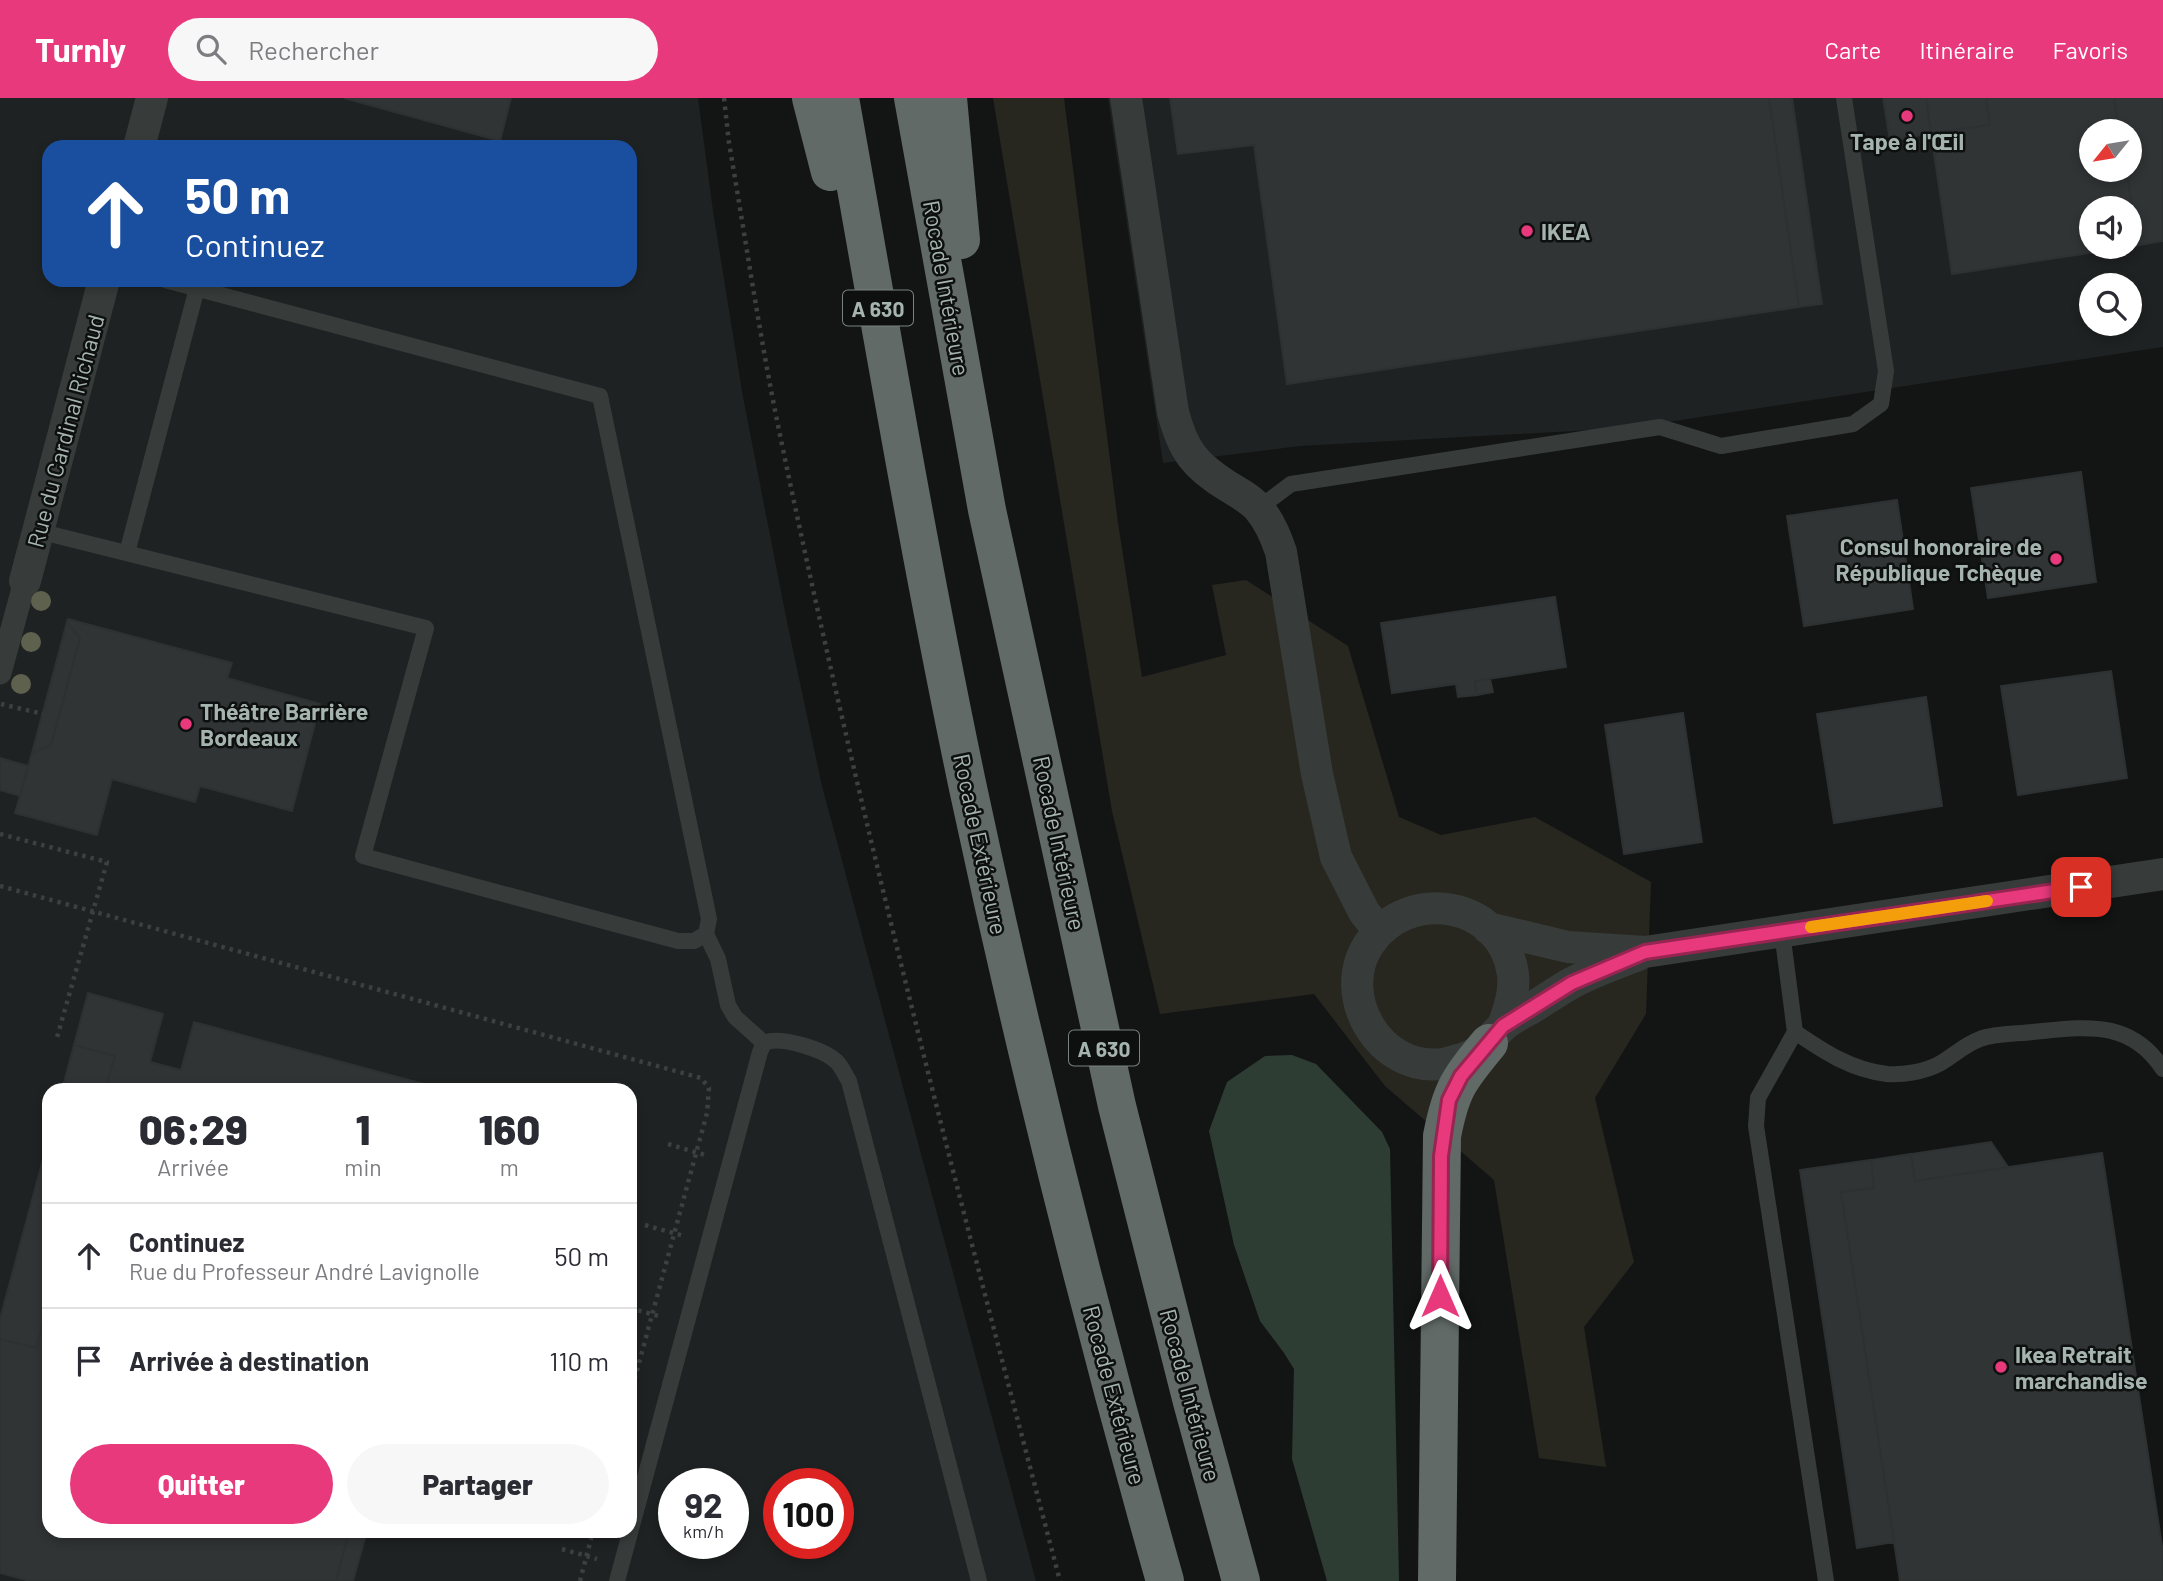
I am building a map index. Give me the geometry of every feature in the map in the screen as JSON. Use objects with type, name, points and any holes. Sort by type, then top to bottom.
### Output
[{"type":"highway","points":[[811,98],[915,517]]},
{"type":"highway","name":"Rocade Extérieure","points":[[840,98],[915,517],[969,789],[1007,961],[1107,1369],[1165,1581]]},
{"type":"highway","name":"Rocade Intérieure","points":[[913,98],[987,510],[1117,1106],[1192,1402],[1241,1581]]},
{"type":"highway","points":[[948,98],[987,510]]},
{"type":"highway","points":[[1437,1581],[1442,1136],[1449,1100],[1461,1076],[1496,1034]]},
{"type":"street","points":[[141,140],[152,98]]},
{"type":"street","points":[[1126,98],[1172,412],[1179,435],[1191,458],[1206,473],[1259,508],[1273,530],[1281,552],[1317,774],[1336,857],[1364,912],[1378,930]]},
{"type":"street","name":"Rue du Cardinal Richaud","points":[[25,581],[102,287]]},
{"type":"street","points":[[0,673],[25,581]]},
{"type":"street","points":[[1488,928],[1568,947],[1645,952],[2163,874]]},
{"type":"street","points":[[1496,1034],[1512,1000],[1513,974],[1504,949],[1488,928],[1468,914],[1445,908],[1420,908],[1397,916],[1378,930],[1363,953],[1356,979],[1359,1006],[1370,1030],[1389,1049],[1414,1061],[1440,1064],[1467,1058],[1496,1034],[1572,983],[1645,952]]},
{"type":"lane","points":[[1259,508],[1291,484],[1660,427],[1721,446],[1853,424],[1881,404],[1886,371],[1844,98]]},
{"type":"lane","points":[[193,287],[600,396],[709,919],[706,933],[718,959],[728,1005],[735,1017],[764,1043]]},
{"type":"lane","points":[[127,553],[197,288]]},
{"type":"lane","points":[[38,531],[426,628],[363,856],[678,941],[694,941],[706,933]]},
{"type":"lane","points":[[1782,932],[1795,1032],[1758,1098],[1756,1126],[1826,1581]]},
{"type":"lane","points":[[1795,1032],[1851,1065],[1888,1074],[1916,1072],[1939,1063],[1960,1048],[1983,1038],[2075,1028],[2112,1029],[2136,1040],[2163,1069]]},
{"type":"lane","points":[[764,1043],[778,1039],[820,1051],[838,1062],[849,1081],[979,1581]]},
{"type":"lane","points":[[637,1506],[764,1043]]},
{"type":"lane","points":[[619,1573],[628,1538]]},
{"type":"path","points":[[724,98],[729,143],[780,433],[840,708],[916,1030],[1060,1581]]},
{"type":"path","points":[[0,704],[43,714]]},
{"type":"path","points":[[0,834],[107,862],[56,1041]]},
{"type":"path","points":[[0,886],[701,1078],[709,1088],[707,1113],[637,1370]]},
{"type":"path","points":[[668,1144],[730,1162]]},
{"type":"path","points":[[645,1225],[708,1242]]},
{"type":"path","points":[[580,1581],[591,1538]]},
{"type":"path","points":[[562,1549],[586,1556],[619,1573]]},
{"type":"shaded area","points":[[0,98],[698,98],[743,397],[822,786],[1036,1581],[0,1581]]},
{"type":"shaded area","points":[[993,98],[1064,98],[1118,523],[1142,677],[1226,655],[1212,585],[1246,580],[1348,646],[1399,817],[1441,835],[1535,817],[1651,882],[1646,1014],[1595,1098],[1634,1262],[1584,1327],[1606,1467],[1539,1458],[1494,1180],[1385,1086],[1314,994],[1160,1014],[1112,811]]},
{"type":"shaded area","points":[[1108,98],[2163,98],[2163,347],[1628,428],[1300,446],[1163,463]]},
{"type":"shaded area","points":[[1292,1055],[1316,1064],[1382,1132],[1390,1149],[1399,1581],[1327,1581],[1292,1459],[1294,1369],[1260,1321],[1234,1245],[1209,1131],[1227,1082],[1265,1056]]},
{"type":"building","points":[[344,98],[511,98],[500,140]]},
{"type":"building","name":"IKEA","points":[[1170,98],[1769,98],[1799,307],[1287,384],[1254,145],[1178,154]]},
{"type":"building","points":[[1769,98],[1792,98],[1822,304],[1799,307]]},
{"type":"building","name":"Tape à l'Œil","points":[[1883,98],[1926,98],[1931,133],[1890,141]]},
{"type":"building","points":[[1926,98],[1986,98],[1990,125],[1931,133]]},
{"type":"building","points":[[1986,98],[2114,98],[2117,119],[2079,119],[2079,182],[2128,182],[2131,196],[2079,196],[2079,255],[1952,274],[1931,133],[1990,125]]},
{"type":"building","points":[[2114,98],[2163,98],[2163,241],[2142,244],[2142,196],[2131,196],[2128,182],[2142,182],[2142,119],[2117,119]]},
{"type":"building","points":[[2081,472],[2096,582],[1988,598],[1971,488]]},
{"type":"building","points":[[1897,500],[1913,609],[1804,626],[1787,516]]},
{"type":"building","points":[[1555,597],[1566,667],[1475,681],[1477,695],[1458,697],[1456,684],[1392,693],[1381,623]]},
{"type":"building","name":"Théâtre Barrière Bordeaux","points":[[68,619],[232,663],[227,678],[320,704],[292,811],[200,786],[195,802],[112,779],[97,835],[15,813],[32,753],[51,745],[80,638],[67,622]]},
{"type":"building","points":[[67,622],[80,638],[51,745],[32,753]]},
{"type":"building","points":[[2111,671],[2127,778],[2018,795],[2001,686]]},
{"type":"building","points":[[1490,679],[1493,692],[1477,695],[1475,681]]},
{"type":"building","points":[[1926,697],[1942,806],[1834,823],[1817,714]]},
{"type":"building","points":[[1683,713],[1702,842],[1624,854],[1605,725]]},
{"type":"building","points":[[0,758],[28,766],[20,796],[0,790]]},
{"type":"building","points":[[88,993],[163,1014],[150,1062],[181,1070],[194,1022],[420,1083],[107,1083],[115,1056],[74,1045]]},
{"type":"building","points":[[74,1045],[115,1056],[107,1083],[64,1083]]},
{"type":"building","points":[[1991,1142],[2008,1167],[1915,1181],[1911,1154]]},
{"type":"building","name":"Ikea Retrait marchandise","points":[[2102,1153],[2163,1553],[2163,1581],[1900,1581],[1841,1192],[1874,1188],[1871,1160],[1911,1154],[1915,1181]]},
{"type":"building","points":[[1871,1160],[1874,1188],[1841,1192],[1894,1542],[1857,1548],[1800,1170]]},
{"type":"building","points":[[42,1163],[42,1326],[36,1348],[0,1339],[0,1319]]},
{"type":"building","points":[[42,1326],[42,1538],[347,1538],[336,1581],[30,1581],[0,1573],[0,1339],[36,1348]]},
{"type":"building","points":[[347,1538],[365,1538],[353,1581],[336,1581]]},
{"type":"slow traffic","points":[[1811,927],[1987,901]]},
{"type":"place","name":"Tape à l'Œil","points":[[1907,116]]},
{"type":"place","name":"IKEA","points":[[1527,231]]},
{"type":"place","name":"Consul honoraire de République Tchèque","points":[[2056,559]]},
{"type":"place","name":"Théâtre Barrière Bordeaux","points":[[186,724]]},
{"type":"place","name":"Ikea Retrait marchandise","points":[[2001,1367]]},
{"type":"route","points":[[1440,1296],[1441,1156],[1449,1100],[1461,1076],[1503,1026],[1572,983],[1645,952],[2081,887]]}]
